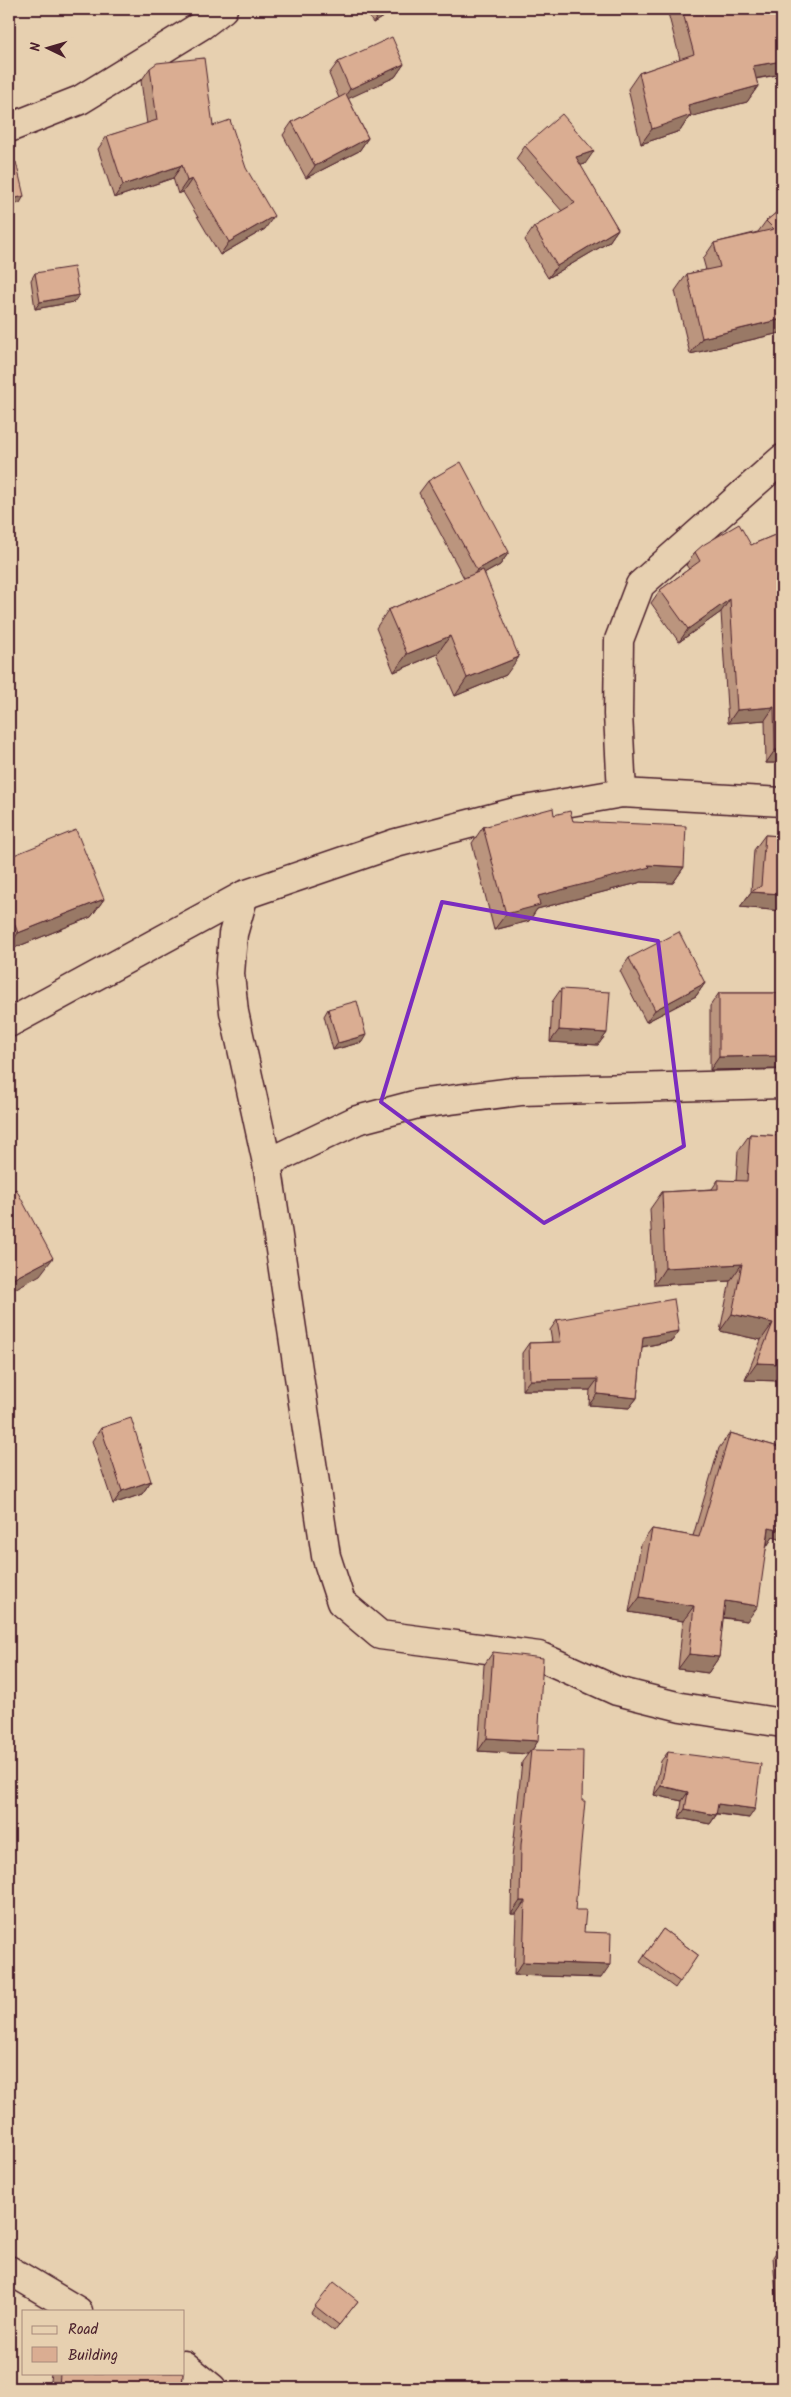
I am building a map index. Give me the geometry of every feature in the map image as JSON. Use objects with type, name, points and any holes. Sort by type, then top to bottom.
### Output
[{"type":"street","points":[[9,128],[80,100],[202,25],[223,9]]},
{"type":"street","points":[[622,793],[618,714],[619,640],[640,585],[781,462]]},
{"type":"street","points":[[9,1022],[244,895],[396,843],[519,811],[622,793],[782,802]]},
{"type":"street","points":[[244,895],[233,934],[230,974],[234,1012],[267,1163],[326,1556],[341,1602],[380,1635],[539,1656],[617,1691],[681,1708],[782,1723]]},
{"type":"street","points":[[267,1163],[357,1120],[418,1104],[520,1091],[782,1084]]},
{"type":"street","points":[[9,2270],[76,2310]]},
{"type":"street","points":[[185,2366],[212,2388]]},
{"type":"highlighted area","points":[[442,902],[658,941],[684,1146],[544,1223],[381,1102]]},
{"type":"building","points":[[682,9],[782,9],[782,61],[753,66],[758,86],[688,105],[691,115],[652,129],[639,73],[694,54]]},
{"type":"building","points":[[392,37],[404,64],[350,89],[338,62]]},
{"type":"building","points":[[204,58],[213,126],[230,120],[246,168],[274,216],[229,242],[192,179],[187,181],[182,165],[123,185],[107,136],[157,120],[150,68],[157,63]]},
{"type":"building","points":[[346,94],[368,138],[315,166],[292,122]]},
{"type":"building","points":[[562,114],[594,151],[576,157],[618,229],[557,266],[534,227],[575,203],[525,146]]},
{"type":"building","points":[[16,162],[24,196],[9,200],[9,164]]},
{"type":"building","points":[[782,208],[782,319],[702,338],[687,274],[720,267],[714,243],[774,229],[766,221]]},
{"type":"building","points":[[74,267],[79,295],[40,302],[35,273]]},
{"type":"building","points":[[461,462],[509,552],[477,570],[428,481]]},
{"type":"building","points":[[739,524],[751,545],[782,532],[782,750],[775,750],[774,707],[737,710],[730,599],[688,629],[660,590],[700,561],[695,552],[703,545]]},
{"type":"building","points":[[483,570],[519,657],[467,678],[450,636],[407,654],[388,610]]},
{"type":"building","points":[[553,808],[554,815],[570,811],[573,821],[686,826],[684,867],[648,865],[650,867],[538,896],[540,905],[506,914],[483,827]]},
{"type":"building","points":[[76,830],[104,899],[18,933],[13,920],[9,922],[9,857]]},
{"type":"building","points":[[765,835],[782,836],[782,894],[751,892],[761,886]]},
{"type":"building","points":[[679,932],[705,983],[655,1010],[629,958]]},
{"type":"building","points":[[561,989],[610,992],[607,1033],[559,1030]]},
{"type":"building","points":[[719,993],[782,993],[782,1056],[719,1057]]},
{"type":"building","points":[[357,1001],[366,1035],[338,1043],[328,1009]]},
{"type":"building","points":[[750,1134],[782,1136],[782,1364],[757,1363],[773,1323],[732,1314],[742,1264],[665,1268],[662,1192],[718,1189],[718,1180],[747,1181]]},
{"type":"building","points":[[16,1189],[53,1258],[9,1281],[9,1193]]},
{"type":"building","points":[[674,1299],[679,1331],[643,1337],[637,1398],[597,1394],[598,1379],[530,1380],[529,1343],[561,1342],[557,1320]]},
{"type":"building","points":[[131,1418],[151,1481],[122,1491],[101,1428]]},
{"type":"building","points":[[730,1433],[782,1448],[782,1522],[780,1521],[777,1530],[769,1528],[758,1606],[725,1601],[719,1657],[689,1654],[694,1606],[640,1597],[652,1529],[699,1537]]},
{"type":"building","points":[[493,1652],[543,1658],[538,1741],[487,1738]]},
{"type":"building","points":[[531,1750],[583,1751],[582,1801],[585,1801],[575,1910],[586,1910],[584,1932],[611,1933],[610,1965],[523,1962],[525,1901],[520,1901],[521,1845]]},
{"type":"building","points":[[668,1752],[761,1764],[755,1809],[718,1804],[716,1815],[685,1809],[688,1792],[661,1786]]},
{"type":"building","points":[[663,1929],[698,1955],[680,1982],[644,1956]]},
{"type":"building","points":[[334,2282],[358,2301],[339,2325],[315,2306]]},
{"type":"building","points":[[60,2374],[183,2374],[182,2388],[59,2388]]}]
